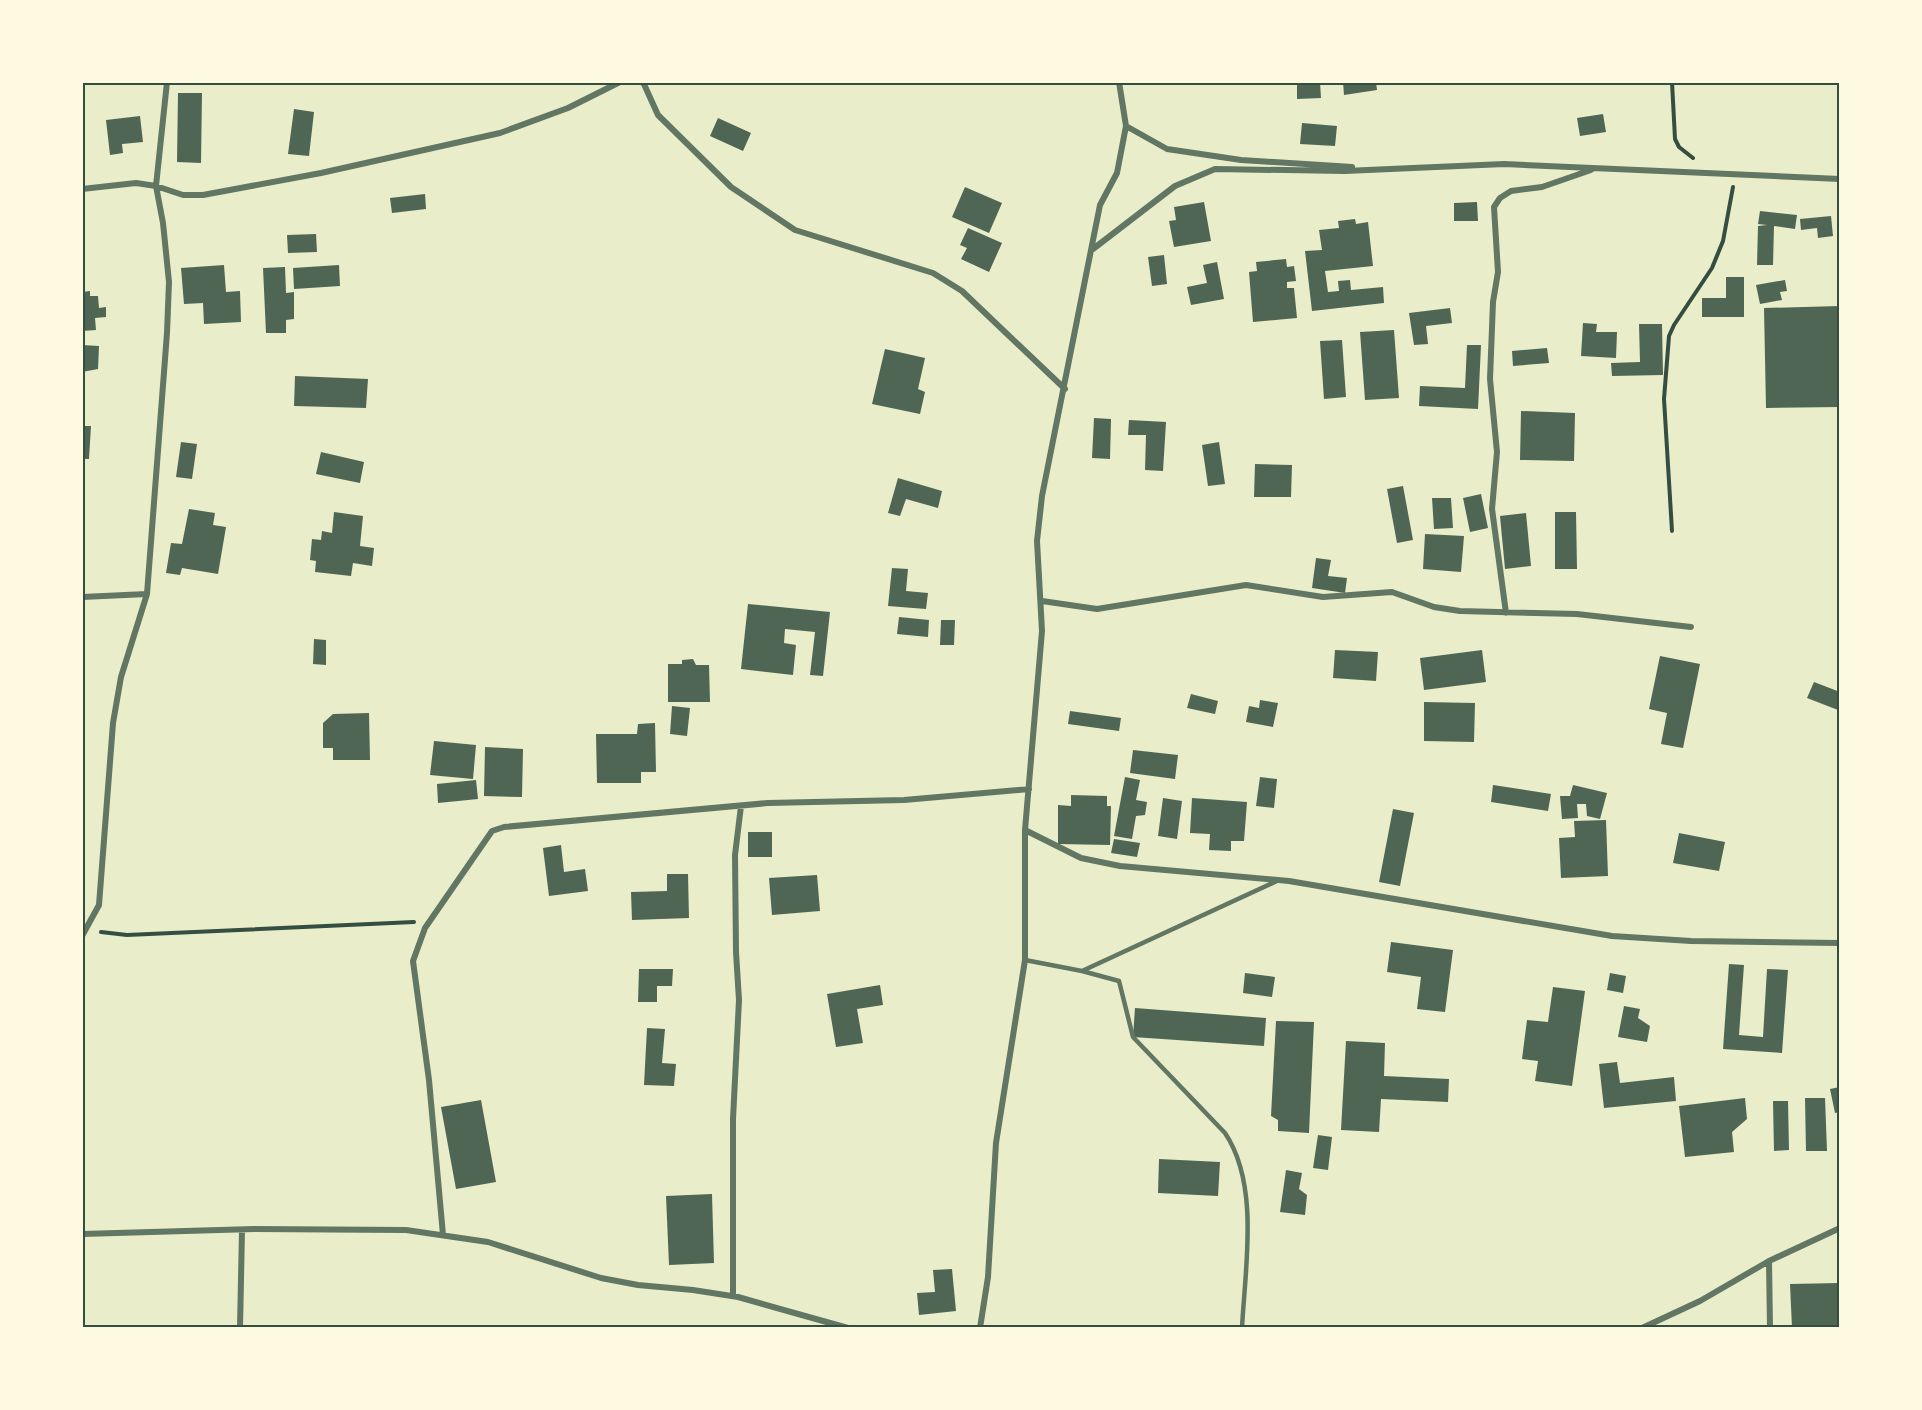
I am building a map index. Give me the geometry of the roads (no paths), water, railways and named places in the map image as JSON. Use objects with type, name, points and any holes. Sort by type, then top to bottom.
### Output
[{"type":"street","points":[[82,936],[99,905],[113,723],[121,677],[147,594],[169,282],[163,223],[156,186],[167,82]]},
{"type":"street","points":[[82,189],[136,183],[156,186],[183,195],[203,195],[321,173],[500,134],[568,108],[620,82]]},
{"type":"street","points":[[643,82],[658,116],[731,188],[795,230],[933,273],[962,291],[1065,389]]},
{"type":"street","points":[[980,1328],[988,1277],[996,1143],[1025,960],[1025,830],[1042,631],[1037,541],[1042,496],[1100,205],[1117,173],[1126,126],[1119,82]]},
{"type":"street","points":[[1126,126],[1167,149],[1241,160],[1379,169]]},
{"type":"street","points":[[1093,249],[1175,186],[1215,169],[1344,171],[1504,164],[1839,179]]},
{"type":"street","points":[[1506,613],[1492,509],[1497,453],[1490,380],[1493,302],[1498,272],[1494,207],[1500,198],[1511,191],[1542,187],[1597,168]]},
{"type":"street","points":[[1042,601],[1097,609],[1246,585],[1323,597],[1392,592],[1434,607],[1506,613],[1577,614],[1691,627]]},
{"type":"street","points":[[82,597],[147,594]]},
{"type":"street","points":[[443,1235],[429,1080],[413,970],[415,951],[429,921],[492,831],[504,827],[741,806],[904,800],[1029,789]]},
{"type":"street","points":[[733,1296],[734,1119],[739,1000],[735,855],[741,806]]},
{"type":"street","points":[[1025,830],[1081,858],[1120,866],[1279,880],[1612,936],[1691,941],[1839,943]]},
{"type":"street","points":[[1642,1328],[1700,1301],[1769,1261],[1839,1228]]},
{"type":"street","points":[[82,1234],[242,1230],[406,1230],[496,1244],[601,1278],[638,1285],[733,1296],[848,1328]]},
{"type":"street","points":[[240,1328],[242,1230]]},
{"type":"street","points":[[1769,1261],[1770,1328]]},
{"type":"lane","points":[[1082,971],[1279,880]]},
{"type":"lane","points":[[1025,960],[1112,978],[1121,984],[1133,1037],[1225,1133],[1236,1150],[1247,1205],[1242,1328]]}]
